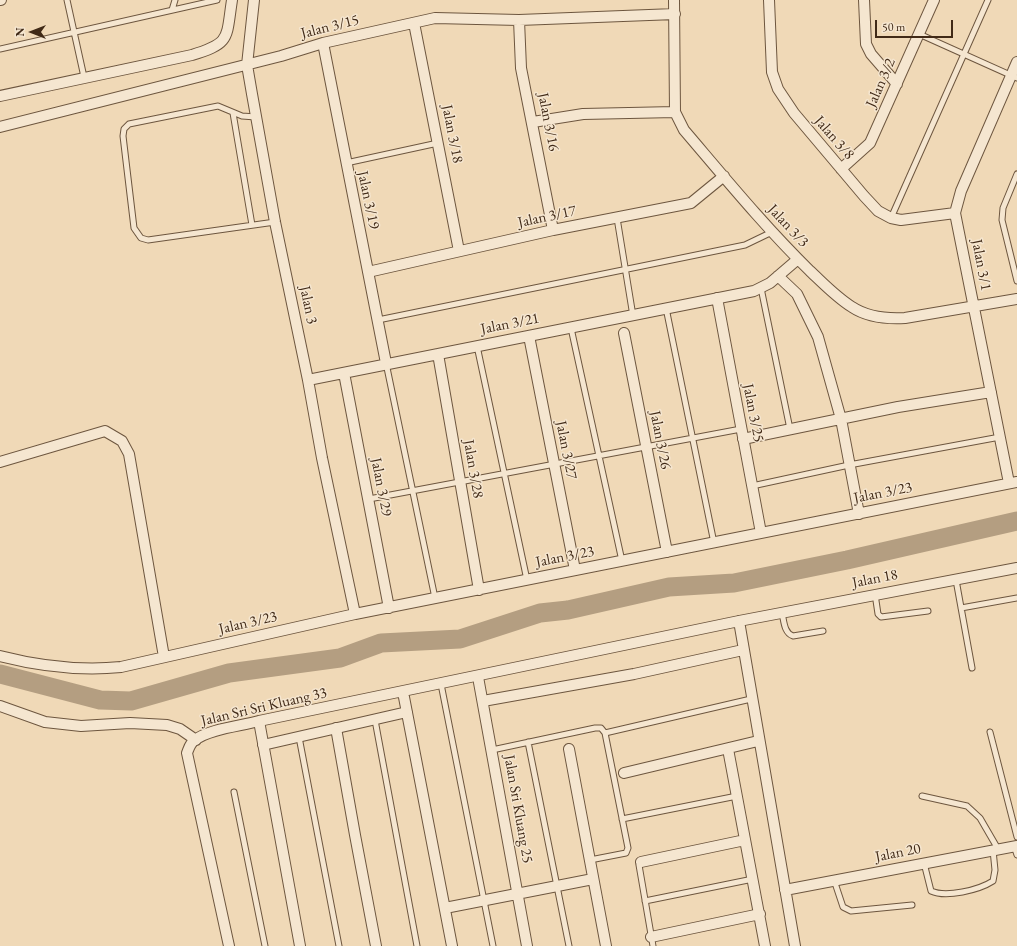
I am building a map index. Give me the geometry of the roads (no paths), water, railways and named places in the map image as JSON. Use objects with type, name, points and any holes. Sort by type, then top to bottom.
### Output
[{"type":"street","points":[[0,96],[192,55],[213,48],[221,44],[226,37],[232,0]]},
{"type":"street","name":"Jalan 3","points":[[254,0],[247,65],[275,222],[355,614]]},
{"type":"street","name":"Jalan 3/3","points":[[674,0],[675,112],[684,130],[772,232],[835,295],[853,308],[874,316],[889,319],[905,318],[1017,299]]},
{"type":"street","name":"Jalan 3/8","points":[[769,0],[772,72],[778,89],[794,113],[878,211],[891,218]]},
{"type":"street","points":[[864,0],[866,44],[871,54],[897,84]]},
{"type":"street","name":"Jalan 3/2","points":[[842,169],[870,143],[934,0]]},
{"type":"street","name":"Jalan 3/15","points":[[0,127],[247,65],[323,43],[435,18],[518,20],[675,14]]},
{"type":"street","name":"Jalan 3/16","points":[[518,20],[521,68],[533,122],[553,230]]},
{"type":"street","name":"Jalan 3/18","points":[[414,23],[459,251]]},
{"type":"street","name":"Jalan 3/19","points":[[323,43],[345,163],[386,363]]},
{"type":"street","name":"Jalan 3/1","points":[[1013,482],[1000,437],[955,213],[960,191],[1014,76],[1017,62]]},
{"type":"street","points":[[533,122],[583,114],[675,112]]},
{"type":"street","name":"Jalan 3/17","points":[[368,272],[553,230],[691,203],[724,176]]},
{"type":"street","points":[[891,218],[901,220],[955,213]]},
{"type":"street","points":[[761,288],[798,259]]},
{"type":"street","points":[[778,276],[797,294],[812,321],[818,337],[841,419],[859,514]]},
{"type":"street","name":"Jalan 3/21","points":[[308,380],[386,363],[633,316],[761,288]]},
{"type":"street","name":"Jalan 3/25","points":[[717,298],[761,533]]},
{"type":"street","name":"Jalan 3/26","points":[[624,333],[667,552]]},
{"type":"street","name":"Jalan 3/27","points":[[529,336],[575,570]]},
{"type":"street","name":"Jalan 3/28","points":[[438,354],[479,590]]},
{"type":"street","name":"Jalan 3/29","points":[[344,372],[389,608]]},
{"type":"street","points":[[742,434],[790,429],[991,392]]},
{"type":"street","points":[[0,462],[105,431],[122,441],[129,454],[164,657]]},
{"type":"street","name":"Jalan 3/23","points":[[0,656],[69,668],[103,669],[121,667],[355,614],[1013,482]]},
{"type":"street","name":"Jalan 18","points":[[478,677],[739,621],[1017,568]]},
{"type":"street","points":[[739,621],[758,741],[795,946]]},
{"type":"street","points":[[483,701],[634,674],[743,650]]},
{"type":"street","name":"Jalan Sri Sri Kluang 33","points":[[228,946],[190,769],[187,753],[189,747],[196,740],[206,734],[259,721],[478,677]]},
{"type":"street","name":"Jalan Sri Kluang 25","points":[[478,677],[528,946]]},
{"type":"street","points":[[403,692],[452,946]]},
{"type":"street","points":[[0,706],[45,722],[81,726],[130,723],[167,725],[180,729],[196,740]]},
{"type":"street","points":[[263,745],[407,712]]},
{"type":"street","points":[[259,721],[300,946]]},
{"type":"street","points":[[336,728],[376,946]]},
{"type":"street","points":[[624,773],[758,741]]},
{"type":"street","points":[[569,749],[606,946]]},
{"type":"street","points":[[728,749],[765,946]]},
{"type":"street","points":[[641,862],[746,840]]},
{"type":"street","name":"Jalan 20","points":[[785,890],[1016,846]]},
{"type":"street","points":[[445,908],[593,879]]},
{"type":"street","points":[[652,942],[760,914]]},
{"type":"lane","points":[[67,0],[84,77]]},
{"type":"lane","points":[[172,10],[175,0]]},
{"type":"lane","points":[[0,49],[217,0]]},
{"type":"lane","points":[[891,218],[988,0]]},
{"type":"lane","points":[[919,34],[1014,76]]},
{"type":"lane","points":[[256,117],[242,116],[218,106],[129,124],[124,129],[123,136],[134,228],[141,238],[148,240],[275,222]]},
{"type":"lane","points":[[234,113],[252,225]]},
{"type":"lane","points":[[345,163],[438,143]]},
{"type":"lane","points":[[1017,174],[1002,214],[1017,281]]},
{"type":"lane","points":[[617,218],[633,316]]},
{"type":"lane","points":[[377,320],[624,268],[745,245],[772,232]]},
{"type":"lane","points":[[761,288],[790,429]]},
{"type":"lane","points":[[666,308],[694,438],[714,543]]},
{"type":"lane","points":[[571,327],[622,561]]},
{"type":"lane","points":[[477,346],[527,580]]},
{"type":"lane","points":[[386,363],[435,598]]},
{"type":"lane","points":[[369,499],[694,438],[742,434]]},
{"type":"lane","points":[[752,486],[849,465],[1000,437]]},
{"type":"lane","points":[[956,580],[972,668]]},
{"type":"lane","points":[[875,594],[878,614],[881,618],[928,611]]},
{"type":"lane","points":[[961,608],[1017,598]]},
{"type":"lane","points":[[782,613],[789,635],[793,636],[823,630]]},
{"type":"lane","points":[[441,684],[493,946]]},
{"type":"lane","points":[[605,733],[751,699]]},
{"type":"lane","points":[[374,720],[417,946]]},
{"type":"lane","points":[[492,750],[601,728],[605,733],[628,848],[626,853],[621,855],[590,860]]},
{"type":"lane","points":[[990,732],[1015,824],[1016,846]]},
{"type":"lane","points":[[299,736],[339,946]]},
{"type":"lane","points":[[528,742],[569,946]]},
{"type":"lane","points":[[234,792],[264,946]]},
{"type":"lane","points":[[622,819],[737,796]]},
{"type":"lane","points":[[922,796],[967,806],[980,818],[996,850],[993,881],[984,887],[938,894],[931,891],[924,863]]},
{"type":"lane","points":[[641,862],[639,865],[652,942]]},
{"type":"lane","points":[[645,902],[753,879]]},
{"type":"lane","points":[[834,880],[843,907],[851,911],[912,905]]},
{"type":"waterway","points":[[0,674],[100,700],[131,701],[229,673],[340,658],[381,643],[460,639],[540,613],[568,610],[669,587],[734,583],[847,560],[1017,521]]}]
